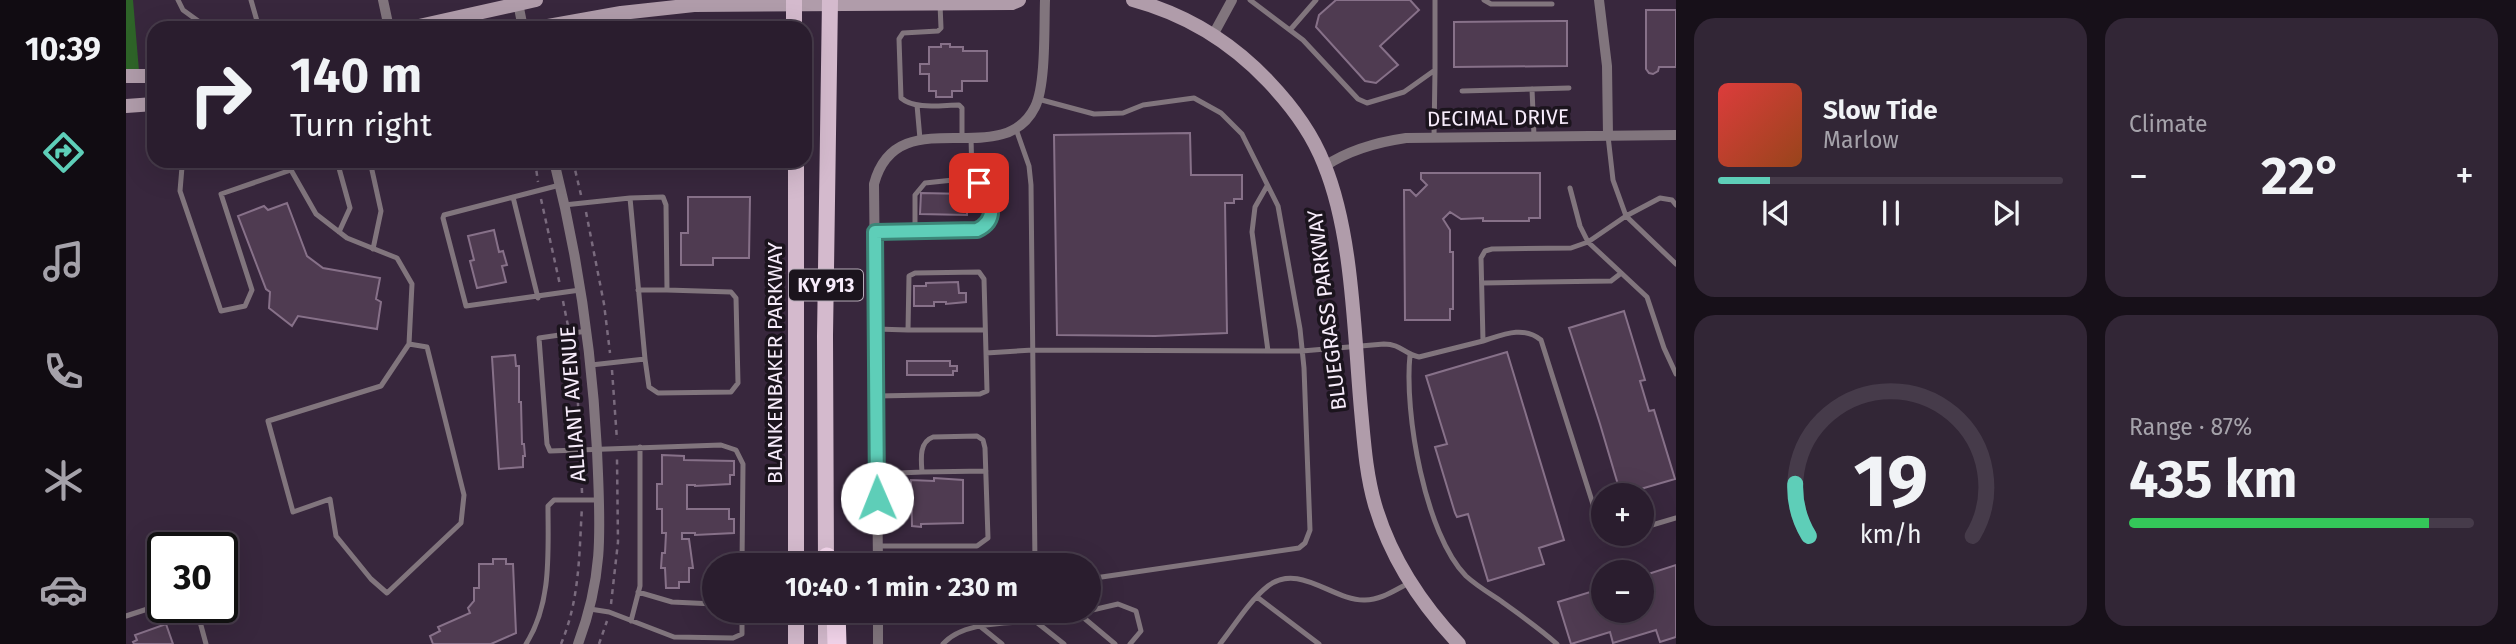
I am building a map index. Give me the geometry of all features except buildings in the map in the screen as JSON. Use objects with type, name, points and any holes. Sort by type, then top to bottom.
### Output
[{"type":"highway","points":[[836,623],[837,644]]},
{"type":"main road","name":"KY 913","points":[[827,553],[825,336],[830,2]]},
{"type":"main road","points":[[794,3],[794,21]]},
{"type":"main road","name":"BLANKENBAKER PARKWAY","points":[[796,168],[796,553]]},
{"type":"main road","points":[[796,623],[796,644]]},
{"type":"main road","points":[[825,623],[826,644]]},
{"type":"street","points":[[383,0],[388,21]]},
{"type":"street","points":[[439,21],[536,0]]},
{"type":"street","points":[[576,21],[694,5],[830,2],[1012,3],[1019,0]]},
{"type":"street","points":[[878,553],[874,184],[882,164],[899,147],[920,139],[998,135],[1016,129],[1026,121],[1038,99],[1045,0]]},
{"type":"street","name":"BLUEGRASS PARKWAY","points":[[1133,0],[1182,18],[1213,35],[1252,65],[1285,99],[1325,166],[1335,194],[1343,232],[1366,460],[1374,501],[1391,549],[1409,583],[1433,617],[1459,644]]},
{"type":"street","points":[[1213,35],[1232,0]]},
{"type":"street","points":[[1599,0],[1608,66],[1608,136]]},
{"type":"street","points":[[518,2],[522,21]]},
{"type":"street","points":[[126,76],[147,76]]},
{"type":"street","points":[[126,106],[147,104]]},
{"type":"street","name":"DECIMAL DRIVE","points":[[1325,166],[1345,154],[1399,139],[1676,135]]},
{"type":"street","name":"ALLIANT AVENUE","points":[[556,168],[582,290],[597,449],[599,562],[590,608],[578,644]]},
{"type":"street","points":[[878,623],[878,644]]},
{"type":"lane","points":[[178,0],[183,10],[198,21]]},
{"type":"lane","points":[[251,0],[257,21]]},
{"type":"lane","points":[[1290,30],[1316,0]]},
{"type":"lane","points":[[1434,137],[1435,0]]},
{"type":"lane","points":[[1484,0],[1492,4],[1552,4]]},
{"type":"lane","points":[[1254,1],[1303,40],[1358,99],[1367,103],[1404,92],[1435,70]]},
{"type":"lane","points":[[875,232],[977,230],[989,224],[991,218],[991,202],[987,192],[972,178],[960,104],[907,104],[901,98],[899,39],[903,33],[938,31],[941,28],[940,4]]},
{"type":"lane","points":[[1462,91],[1569,88]]},
{"type":"lane","points":[[1532,89],[1534,136]]},
{"type":"lane","points":[[1038,99],[1094,114],[1122,113],[1143,106],[1194,98],[1221,113],[1242,134],[1278,206],[1302,351],[1310,530],[1305,543],[1299,548],[1101,577]]},
{"type":"lane","points":[[917,105],[920,139]]},
{"type":"lane","points":[[1016,129],[1029,166],[1031,185],[1035,553]]},
{"type":"lane","points":[[1608,136],[1614,180],[1626,216],[1676,264]]},
{"type":"lane","points":[[182,168],[180,191],[221,311],[245,306],[252,290],[221,194],[291,170],[317,214],[347,238],[397,258],[412,284],[409,344],[382,386],[268,421],[293,512],[330,499],[336,536],[371,579],[387,593],[461,523],[464,495],[427,346],[409,344]]},
{"type":"lane","points":[[339,168],[350,208],[339,232]]},
{"type":"lane","points":[[372,168],[381,211],[373,249]]},
{"type":"lane","points":[[915,231],[915,195],[919,188],[933,180],[972,178]]},
{"type":"lane","points":[[560,185],[444,215],[443,218],[466,306],[582,290]]},
{"type":"lane","points":[[1267,186],[1255,207],[1252,232],[1268,351]]},
{"type":"lane","points":[[1570,188],[1580,226],[1588,242],[1647,296],[1664,348],[1676,374]]},
{"type":"lane","points":[[513,197],[538,298]]},
{"type":"lane","points":[[564,205],[663,197],[666,205],[667,290]]},
{"type":"lane","points":[[631,198],[638,290],[649,387],[658,393],[731,392],[738,383],[736,298],[731,292],[638,290]]},
{"type":"lane","points":[[1483,341],[1481,258],[1485,251],[1571,248],[1588,242],[1626,216],[1660,198],[1672,200],[1676,205]]},
{"type":"lane","points":[[877,396],[980,394],[987,391],[984,279],[979,272],[915,273],[909,276],[908,330]]},
{"type":"lane","points":[[1483,283],[1611,281],[1620,274]]},
{"type":"lane","points":[[876,329],[985,330]]},
{"type":"lane","points":[[587,331],[539,338],[547,443],[550,451],[721,445],[736,450],[743,464],[742,553]]},
{"type":"lane","points":[[986,353],[1033,350],[1302,351],[1395,344],[1410,355],[1429,356],[1509,333],[1534,334],[1541,340],[1591,498]]},
{"type":"lane","points":[[1410,355],[1412,419],[1419,468],[1444,542],[1453,560],[1472,581],[1557,644]]},
{"type":"lane","points":[[591,365],[645,359]]},
{"type":"lane","points":[[878,546],[977,546],[984,544],[988,538],[985,448],[982,440],[977,436],[926,439],[923,445],[922,472]]},
{"type":"lane","points":[[631,621],[638,593],[640,447]]},
{"type":"lane","points":[[877,474],[986,471]]},
{"type":"lane","points":[[526,644],[533,633],[548,581],[548,506],[554,500],[599,500]]},
{"type":"lane","points":[[1654,524],[1676,518]]},
{"type":"lane","points":[[1220,644],[1257,597],[1269,585],[1279,580],[1293,578],[1349,598],[1363,600],[1386,595],[1409,583]]},
{"type":"lane","points":[[638,593],[672,602],[702,603]]},
{"type":"lane","points":[[1257,597],[1319,644]]},
{"type":"lane","points":[[1101,608],[1118,604],[1136,611],[1141,631],[1130,644]]},
{"type":"lane","points":[[590,608],[674,637],[733,638],[742,634],[742,623]]},
{"type":"lane","points":[[126,617],[147,610]]},
{"type":"lane","points":[[200,623],[206,644]]},
{"type":"lane","points":[[943,644],[952,634],[981,626],[1013,623]]},
{"type":"lane","points":[[1038,623],[1064,644]]},
{"type":"lane","points":[[1091,623],[1115,644]]},
{"type":"lane","points":[[981,626],[1002,644]]},
{"type":"path","points":[[536,168],[576,368],[581,450],[578,586],[575,604],[561,644]]},
{"type":"green space","points":[[126,0],[133,0],[139,71],[126,69]]},
{"type":"route","points":[[877,498],[875,232],[983,228],[989,224],[991,218],[991,202],[979,183]]}]
